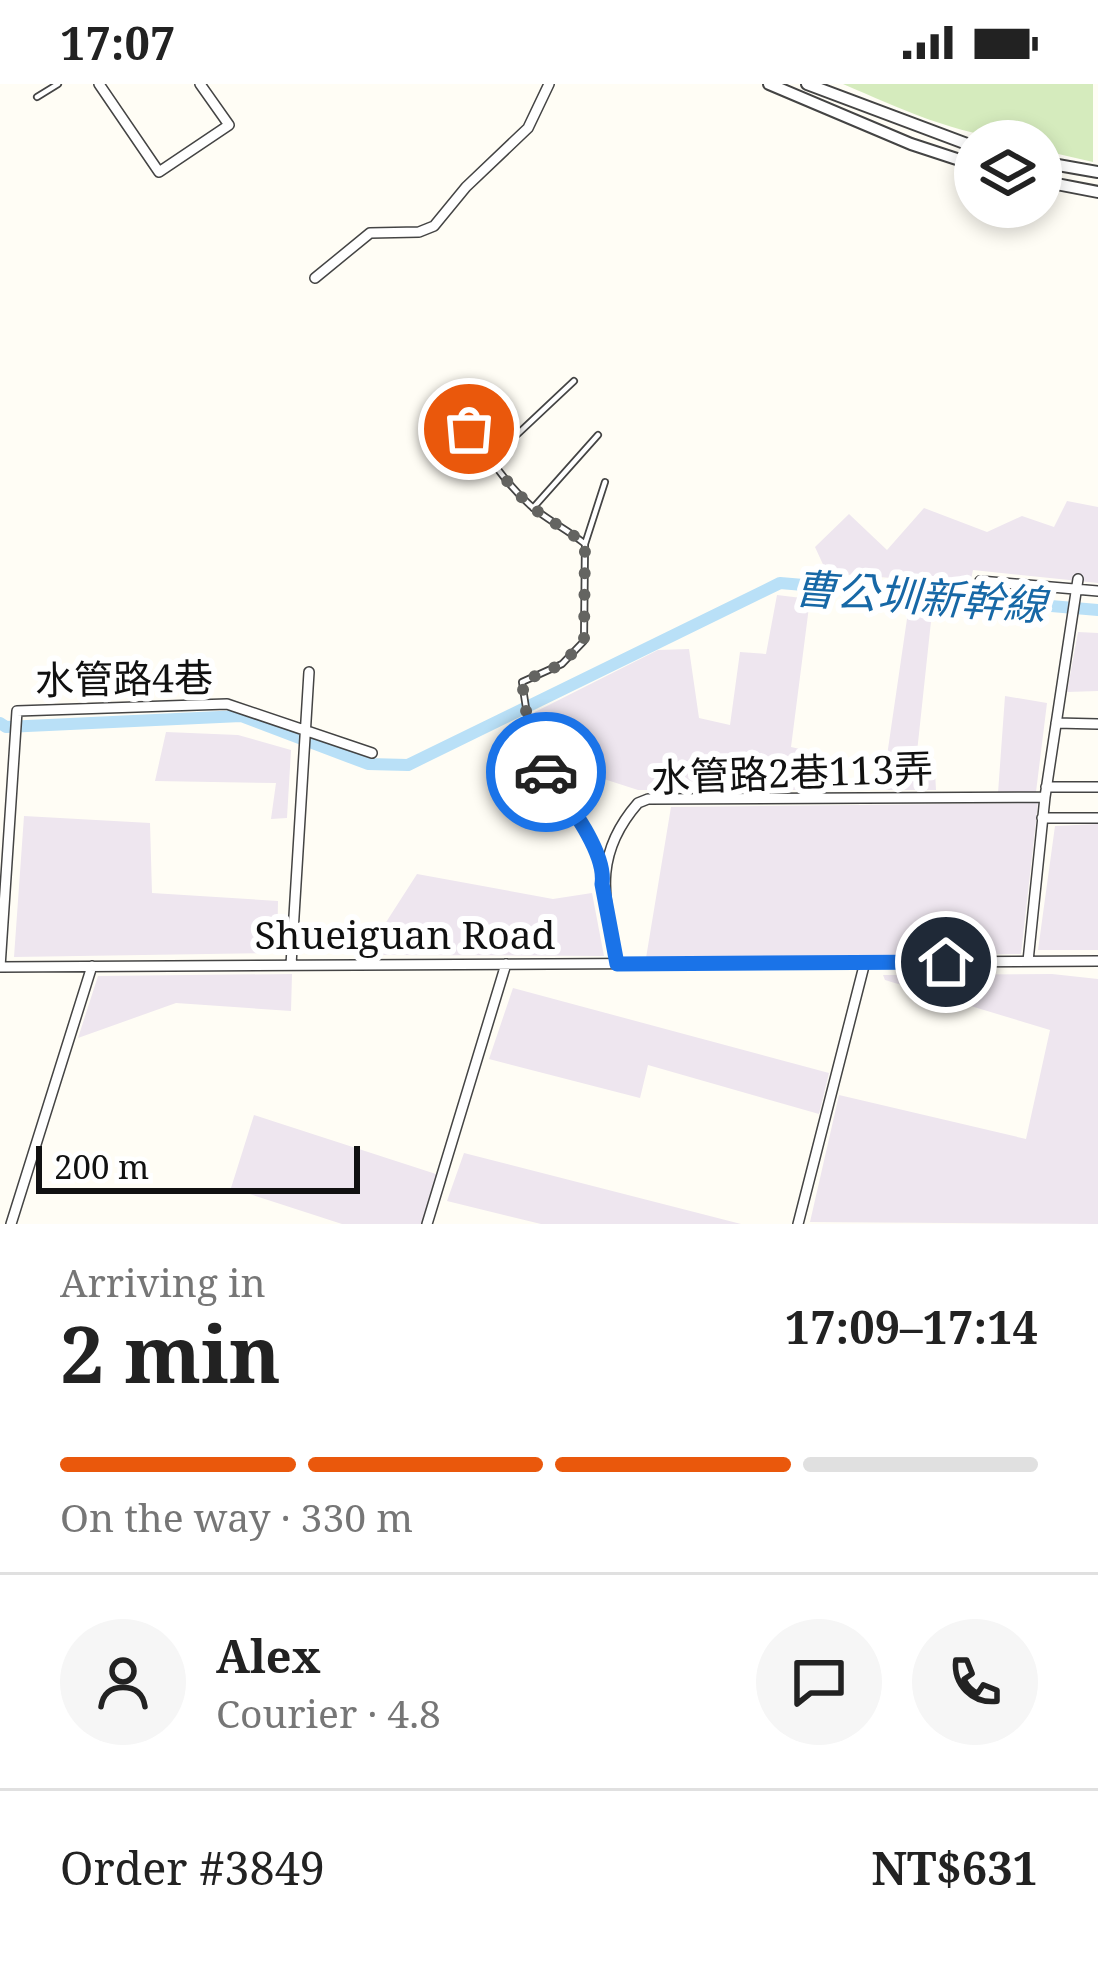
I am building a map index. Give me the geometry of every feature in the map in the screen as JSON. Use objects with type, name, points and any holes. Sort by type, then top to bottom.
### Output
[{"type":"street","points":[[99,84],[159,172],[229,125],[200,84]]},
{"type":"street","points":[[315,278],[370,233],[419,232],[434,226],[466,187],[528,128],[549,84]]},
{"type":"street","points":[[770,84],[954,158]]},
{"type":"street","points":[[807,84],[954,138]]},
{"type":"street","points":[[1062,166],[1098,172]]},
{"type":"street","points":[[1062,185],[1098,192]]},
{"type":"street","points":[[980,581],[1098,591]]},
{"type":"street","points":[[1028,961],[1045,792],[1076,588]]},
{"type":"street","points":[[291,965],[309,672]]},
{"type":"street","name":"水管路4巷","points":[[0,967],[15,714],[20,710],[227,704],[372,753]]},
{"type":"street","points":[[1056,723],[1098,724]]},
{"type":"street","points":[[1045,792],[1098,787]]},
{"type":"street","name":"水管路2巷113弄","points":[[617,964],[602,884],[606,855],[632,809],[648,800],[1045,792]]},
{"type":"street","points":[[1042,818],[1098,818]]},
{"type":"street","name":"Shueiguan Road","points":[[0,967],[1098,961]]},
{"type":"street","points":[[798,1224],[865,962]]},
{"type":"street","points":[[427,1224],[506,964]]},
{"type":"street","points":[[10,1224],[92,966]]},
{"type":"lane","points":[[37,97],[58,84]]},
{"type":"lane","points":[[490,460],[574,381]]},
{"type":"lane","points":[[478,396],[469,429],[490,460],[532,508],[548,514],[585,544]]},
{"type":"lane","points":[[532,508],[598,435]]},
{"type":"lane","points":[[604,872],[579,818],[532,753],[522,683],[562,664],[584,641],[585,544],[605,482]]},
{"type":"shaded area","points":[[1067,501],[1098,507],[1098,583],[973,570],[970,584],[827,573],[815,547],[849,514],[887,550],[924,508],[987,532],[1022,516],[1054,527]]},
{"type":"shaded area","points":[[777,595],[810,599],[791,747],[818,753],[810,790],[638,790],[548,761],[527,716],[658,650],[689,649],[699,718],[730,725],[740,652],[766,654]]},
{"type":"shaded area","points":[[908,612],[932,612],[915,771],[935,772],[936,790],[882,790]]},
{"type":"shaded area","points":[[1078,632],[1098,633],[1098,691],[1067,692]]},
{"type":"shaded area","points":[[1005,696],[1047,703],[1036,792],[998,793]]},
{"type":"shaded area","points":[[166,732],[238,735],[291,750],[287,818],[271,819],[276,783],[155,781]]},
{"type":"shaded area","points":[[1038,803],[1021,954],[646,958],[671,807]]},
{"type":"shaded area","points":[[24,816],[150,823],[152,893],[278,901],[277,953],[14,957]]},
{"type":"shaded area","points":[[1098,824],[1098,950],[1038,950],[1055,826]]},
{"type":"shaded area","points":[[417,874],[553,899],[592,893],[604,956],[365,955]]},
{"type":"shaded area","points":[[292,974],[291,1011],[176,1003],[78,1038],[98,976]]},
{"type":"shaded area","points":[[1052,974],[1098,979],[1098,1224],[810,1222],[839,1095],[1026,1139],[1050,1030],[885,980],[883,975]]},
{"type":"shaded area","points":[[513,988],[829,1073],[819,1114],[648,1065],[640,1098],[489,1059]]},
{"type":"shaded area","points":[[254,1115],[439,1175],[423,1224],[342,1224],[231,1188]]},
{"type":"shaded area","points":[[464,1153],[741,1224],[541,1224],[447,1201]]},
{"type":"green space","points":[[843,84],[1093,84],[1093,162],[1062,155],[1062,120],[954,120],[954,127]]},
{"type":"waterway","name":"曹公圳新幹線","points":[[0,723],[6,727],[241,716],[368,764],[408,765],[780,583],[1098,610]]},
{"type":"way so far","points":[[469,429],[532,508],[548,514],[585,544],[584,641],[562,664],[522,682],[532,753],[546,772]]},
{"type":"route","points":[[546,772],[579,818],[604,872],[602,884],[617,964],[946,962]]}]
